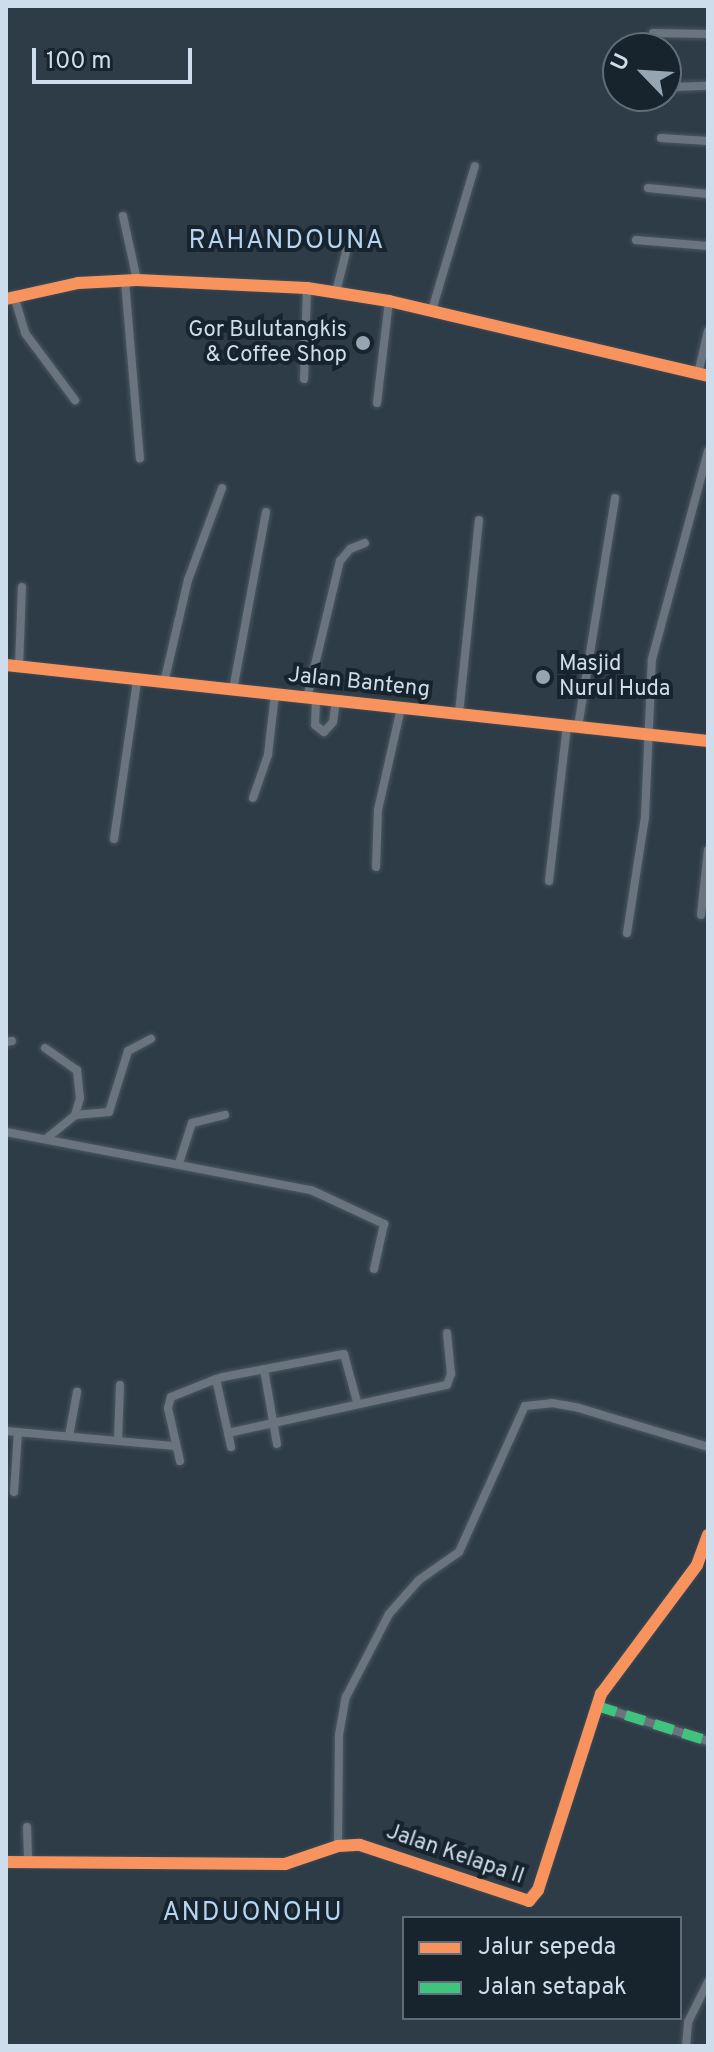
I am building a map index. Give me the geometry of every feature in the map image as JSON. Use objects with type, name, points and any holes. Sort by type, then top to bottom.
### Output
[{"type":"street","points":[[682,34],[708,34]]},
{"type":"street","points":[[682,87],[708,86]]},
{"type":"street","points":[[661,138],[708,141]]},
{"type":"street","points":[[432,310],[475,166]]},
{"type":"street","points":[[648,188],[708,194]]},
{"type":"street","points":[[123,216],[137,280]]},
{"type":"street","points":[[636,240],[708,246]]},
{"type":"street","points":[[336,292],[347,248]]},
{"type":"street","points":[[75,400],[25,333],[10,297],[137,280],[307,288],[432,310],[708,376]]},
{"type":"street","points":[[125,281],[140,458]]},
{"type":"street","points":[[304,379],[307,288]]},
{"type":"street","points":[[377,403],[389,301]]},
{"type":"street","points":[[698,374],[708,331]]},
{"type":"street","points":[[627,933],[645,817],[657,633],[708,451]]},
{"type":"street","points":[[164,683],[188,580],[222,488]]},
{"type":"street","points":[[578,727],[615,498]]},
{"type":"street","points":[[233,690],[266,512]]},
{"type":"street","points":[[459,713],[479,520]]},
{"type":"street","points":[[336,701],[333,722],[324,732],[315,725],[312,698],[340,561],[350,549],[365,543]]},
{"type":"street","points":[[19,667],[22,587]]},
{"type":"street","name":"Jalan Banteng","points":[[6,665],[708,741]]},
{"type":"street","points":[[114,839],[137,681]]},
{"type":"street","points":[[253,798],[268,755],[275,694]]},
{"type":"street","points":[[376,867],[378,810],[401,708]]},
{"type":"street","points":[[549,881],[567,726]]},
{"type":"street","points":[[701,915],[708,850]]},
{"type":"street","points":[[75,1115],[109,1112],[128,1051],[151,1039]]},
{"type":"street","points":[[45,1048],[77,1070],[80,1098],[75,1115],[47,1139]]},
{"type":"street","points":[[179,1163],[192,1123],[225,1115]]},
{"type":"street","points":[[6,1132],[311,1190],[382,1222],[384,1235],[374,1269]]},
{"type":"street","points":[[228,1433],[450,1383],[447,1333]]},
{"type":"street","points":[[180,1461],[168,1408],[173,1394],[216,1379],[344,1354],[357,1402]]},
{"type":"street","points":[[264,1369],[277,1444]]},
{"type":"street","points":[[216,1379],[231,1447]]},
{"type":"street","points":[[118,1441],[120,1385]]},
{"type":"street","points":[[69,1436],[77,1392]]},
{"type":"street","points":[[338,1846],[339,1735],[346,1697],[389,1614],[419,1580],[459,1552],[525,1406],[552,1403],[579,1408],[708,1447]]},
{"type":"street","points":[[6,1431],[175,1446]]},
{"type":"street","points":[[14,1492],[18,1432]]},
{"type":"street","name":"Jalan Kelapa II","points":[[6,1862],[285,1864],[338,1846],[398,1854],[529,1901],[538,1890],[605,1687],[697,1565],[708,1535]]},
{"type":"street","points":[[697,1565],[708,1567]]},
{"type":"street","points":[[597,1706],[708,1741]]},
{"type":"street","points":[[27,1827],[28,1862]]},
{"type":"street","points":[[686,2046],[688,2022],[708,1982]]},
{"type":"marked path","points":[[597,1706],[708,1741]]},
{"type":"cycle path","points":[[6,299],[78,283],[137,280],[307,288],[389,301],[708,376]]},
{"type":"cycle path","points":[[6,665],[708,741]]},
{"type":"cycle path","points":[[6,1862],[285,1864],[338,1846],[360,1845],[529,1901],[538,1890],[601,1694],[697,1565],[708,1535]]},
{"type":"place","name":"Gor Bulutangkis & Coffee Shop","points":[[363,343]]},
{"type":"place","name":"Masjid Nurul Huda","points":[[543,677]]},
{"type":"district","name":"RAHANDOUNA","points":[[287,242]]},
{"type":"district","name":"ANDUONOHU","points":[[253,1914]]}]
